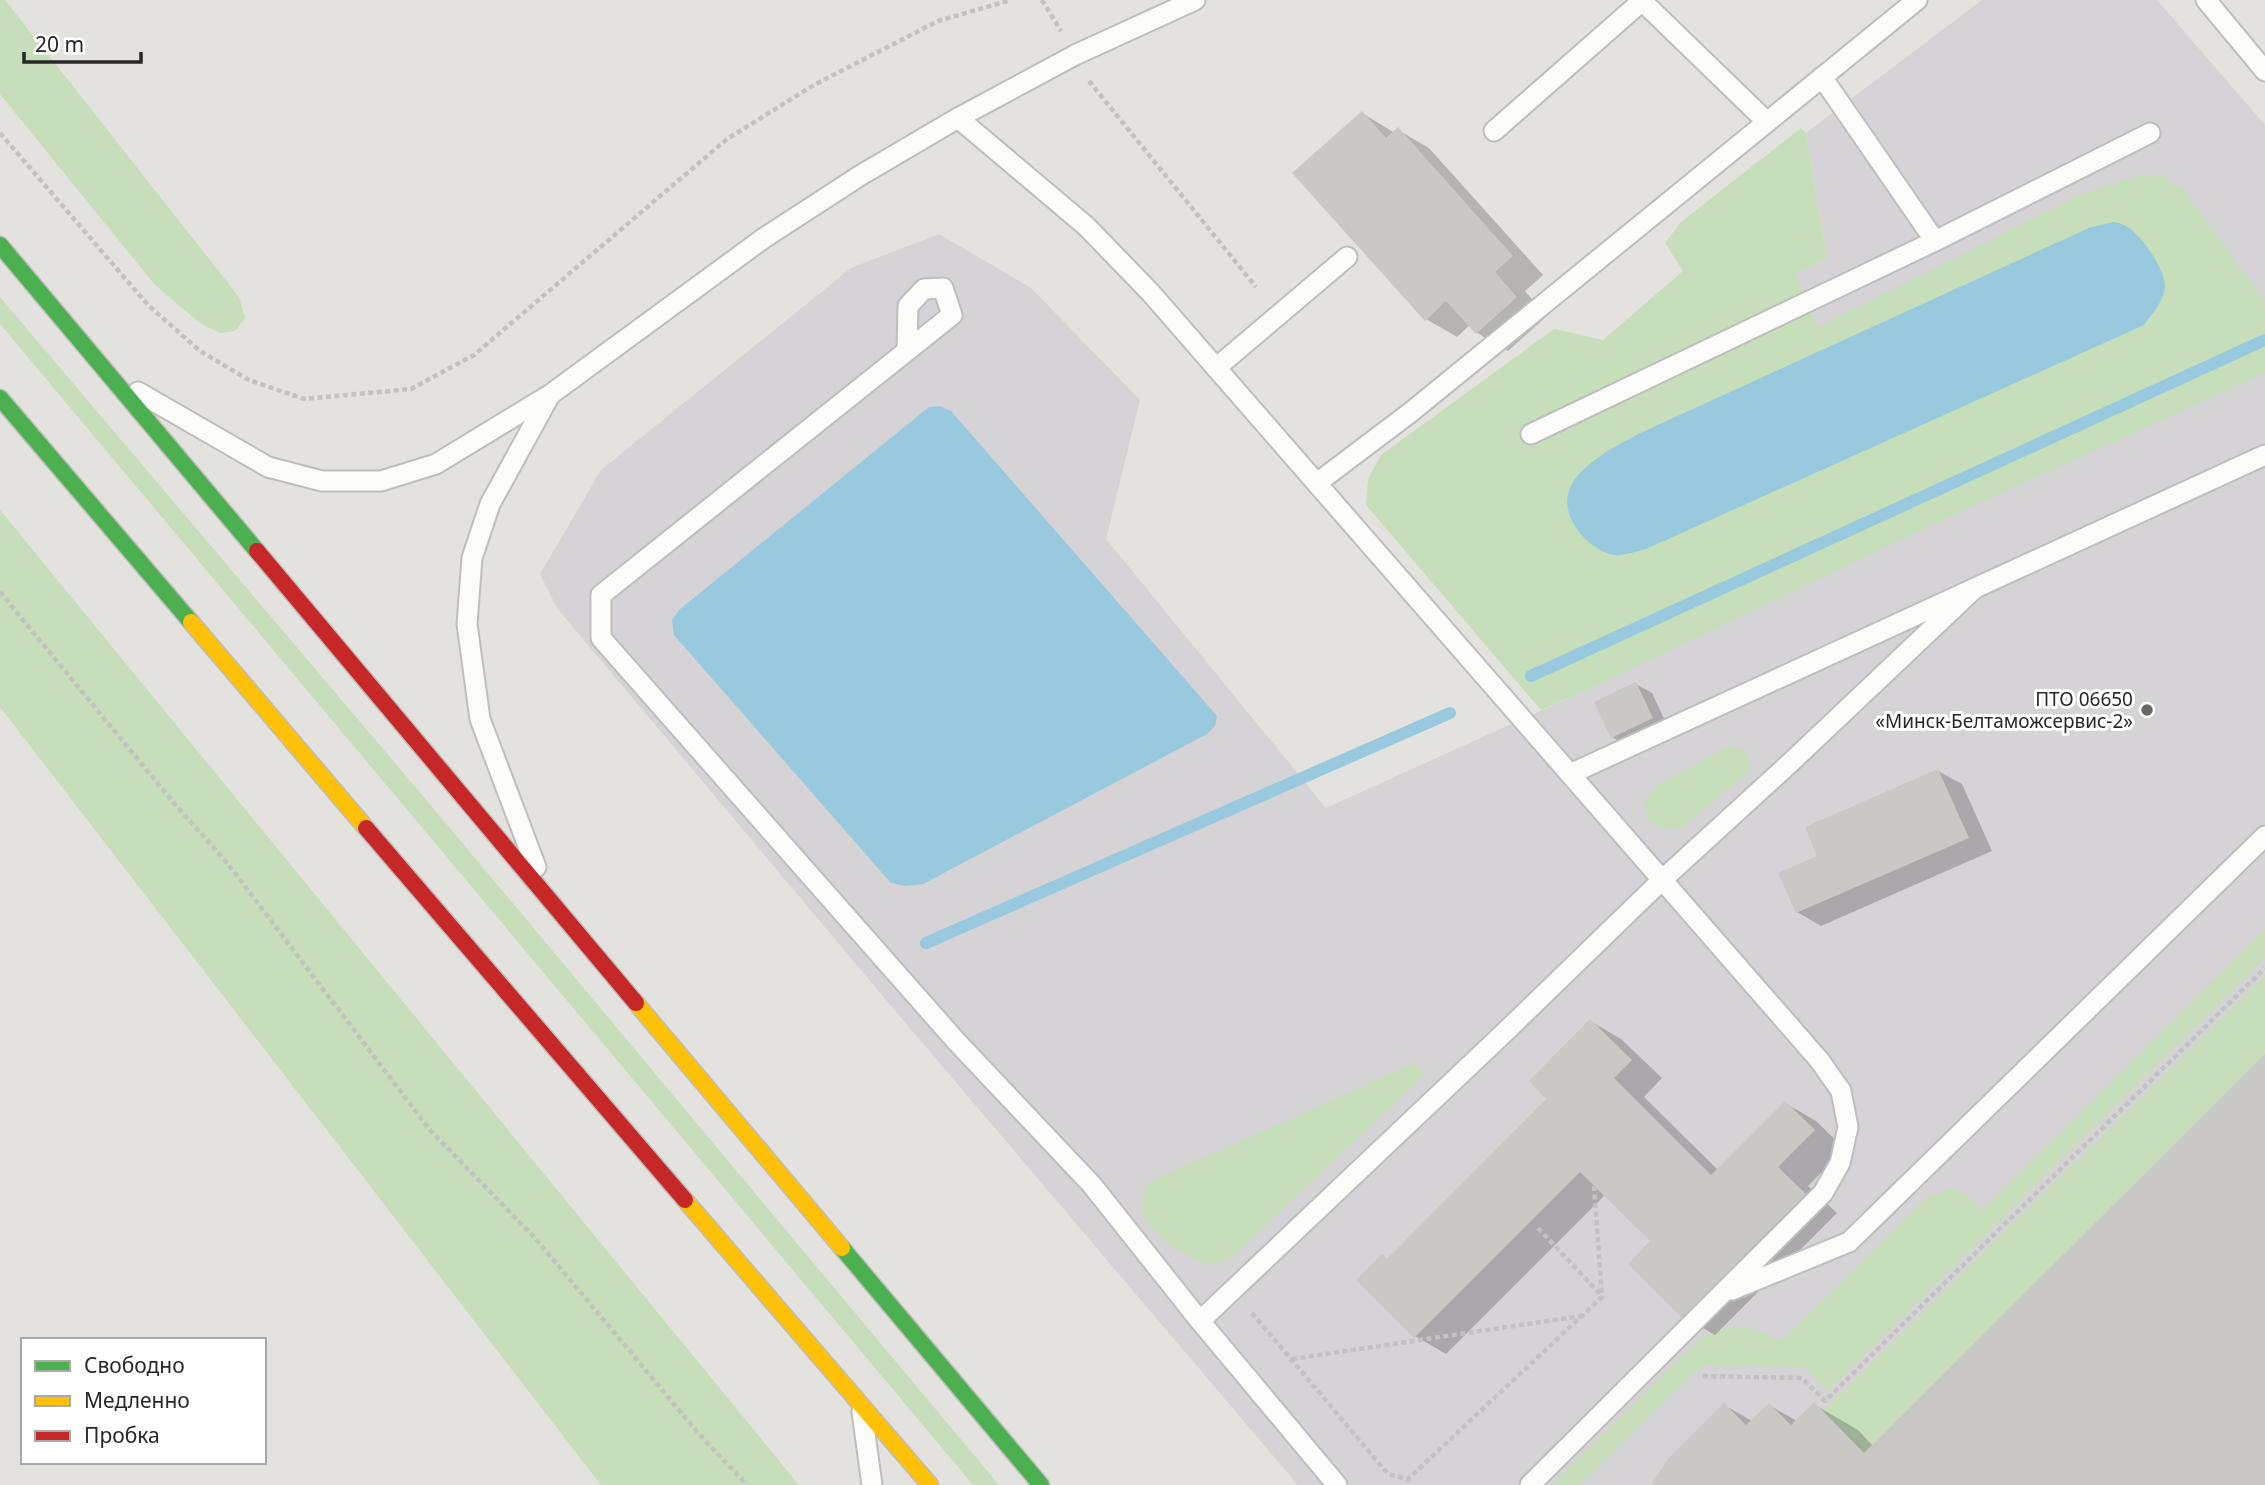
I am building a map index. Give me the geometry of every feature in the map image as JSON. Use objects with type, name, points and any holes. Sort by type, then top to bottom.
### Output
[{"type":"highway","points":[[0,246],[1041,1485]]},
{"type":"highway","points":[[0,398],[580,1080],[930,1485]]},
{"type":"lane","points":[[107,374],[268,467],[322,481],[382,481],[436,464],[551,394],[764,238],[861,175],[958,118],[1075,55],[1195,0]]},
{"type":"lane","points":[[1317,483],[1411,412],[1917,0]]},
{"type":"lane","points":[[2206,0],[2265,71]]},
{"type":"lane","points":[[1493,131],[1642,1],[1766,121]]},
{"type":"lane","points":[[1822,77],[1935,241]]},
{"type":"lane","points":[[958,118],[1086,226],[1150,292],[1820,1061],[1841,1091],[1848,1127],[1840,1163],[1823,1193],[1530,1485]]},
{"type":"lane","points":[[1531,434],[1935,241],[2150,132]]},
{"type":"lane","points":[[1216,368],[1348,257]]},
{"type":"lane","points":[[907,351],[601,595],[601,638],[956,1041],[1092,1185],[1200,1321],[1337,1485]]},
{"type":"lane","points":[[547,895],[480,719],[467,624],[472,558],[490,504],[551,394]]},
{"type":"lane","points":[[1570,774],[2265,455]]},
{"type":"lane","points":[[1200,1321],[1662,880],[1974,589]]},
{"type":"lane","points":[[1721,1294],[1849,1242],[2265,836]]},
{"type":"lane","points":[[860,1401],[872,1485]]},
{"type":"path","points":[[0,133],[148,305],[200,351],[249,380],[304,399],[399,390],[411,388],[474,355],[727,139],[814,85],[938,21],[1011,0]]},
{"type":"path","points":[[1042,0],[1091,84],[1256,287]]},
{"type":"path","points":[[0,592],[173,802],[228,864],[429,1129],[535,1238],[699,1434],[747,1485]]},
{"type":"path","points":[[1703,1376],[1802,1378],[1825,1402],[2265,968]]},
{"type":"path","points":[[1594,1186],[1602,1297]]},
{"type":"path","points":[[1538,1228],[1602,1297]]},
{"type":"path","points":[[1233,1290],[1388,1474],[1408,1479],[1602,1297]]},
{"type":"path","points":[[1291,1359],[1583,1315]]},
{"type":"shaded area","points":[[1982,0],[2157,0],[2265,125],[2265,1485],[1298,1485],[557,608],[540,574],[601,470],[851,268],[939,234],[1031,288],[1140,400],[1106,539],[1326,808],[1593,687],[1437,446],[1827,258],[1806,133]]},
{"type":"green space","points":[[0,0],[5,0],[239,297],[245,318],[235,331],[220,333],[200,323],[155,285],[0,94]]},
{"type":"green space","points":[[1801,128],[1806,133],[1827,258],[1795,274],[1818,327],[2087,192],[2141,175],[2163,176],[2184,191],[2265,301],[2265,373],[1944,519],[1541,710],[1366,505],[1368,479],[1381,455],[1554,329],[1603,340],[1683,271],[1665,243],[1681,222]]},
{"type":"green space","points":[[0,297],[434,809],[999,1485],[973,1485],[0,324]]},
{"type":"green space","points":[[0,510],[799,1485],[601,1485],[0,707]]},
{"type":"green space","points":[[1738,747],[1748,756],[1751,770],[1680,829],[1663,828],[1649,820],[1644,804],[1653,787],[1726,748]]},
{"type":"green space","points":[[2265,928],[2265,958],[1828,1391],[1804,1367],[1701,1365],[1579,1485],[1552,1485],[1701,1338],[1722,1330],[1742,1328],[1761,1331],[1781,1341],[1926,1199],[1944,1191],[1957,1190],[1983,1209]]},
{"type":"green space","points":[[2265,976],[2265,1054],[1864,1453],[1823,1411]]},
{"type":"green space","points":[[1413,1064],[1425,1074],[1231,1257],[1215,1263],[1191,1258],[1171,1244],[1147,1221],[1142,1202],[1150,1182]]},
{"type":"water","points":[[2113,222],[2124,225],[2137,235],[2156,261],[2164,280],[2162,298],[2144,325],[1646,549],[1618,555],[1605,552],[1587,541],[1574,524],[1567,504],[1572,484],[1587,466],[1618,445],[2089,228]]},
{"type":"water","points":[[940,406],[951,411],[1217,716],[1215,726],[1207,734],[923,884],[906,886],[891,883],[674,635],[672,620],[679,610],[929,407]]},
{"type":"building","points":[[1362,111],[1386,138],[1398,127],[1513,256],[1495,272],[1517,297],[1476,334],[1446,301],[1425,321],[1292,173]]},
{"type":"building","points":[[1636,682],[1653,718],[1611,738],[1594,702]]},
{"type":"building","points":[[1938,769],[1969,838],[1796,913],[1778,873],[1817,856],[1805,827]]},
{"type":"building","points":[[1590,1019],[1632,1060],[1614,1078],[1711,1175],[1785,1101],[1815,1130],[1778,1167],[1807,1195],[1683,1319],[1628,1264],[1650,1241],[1580,1172],[1414,1338],[1356,1280],[1382,1254],[1387,1259],[1546,1099],[1529,1081]]},
{"type":"building","points":[[2265,1054],[2265,1485],[1651,1485],[1668,1459],[1724,1403],[1746,1425],[1769,1403],[1791,1425],[1814,1402],[1864,1453]]},
{"type":"waterway","points":[[1531,676],[2265,340]]},
{"type":"waterway","points":[[926,943],[1450,713]]},
{"type":"traffic: fast","points":[[0,245],[257,551]]},
{"type":"traffic: fast","points":[[0,398],[191,622]]},
{"type":"traffic: fast","points":[[842,1248],[1041,1485]]},
{"type":"traffic: slow","points":[[191,622],[366,828]]},
{"type":"traffic: slow","points":[[636,1003],[842,1248]]},
{"type":"traffic: slow","points":[[685,1200],[930,1485]]},
{"type":"traffic: jam","points":[[257,551],[636,1003]]},
{"type":"traffic: jam","points":[[366,828],[685,1200]]},
{"type":"place","name":"ПТО 06650 «Минск-Белтаможсервис-2»","points":[[2147,710]]}]
